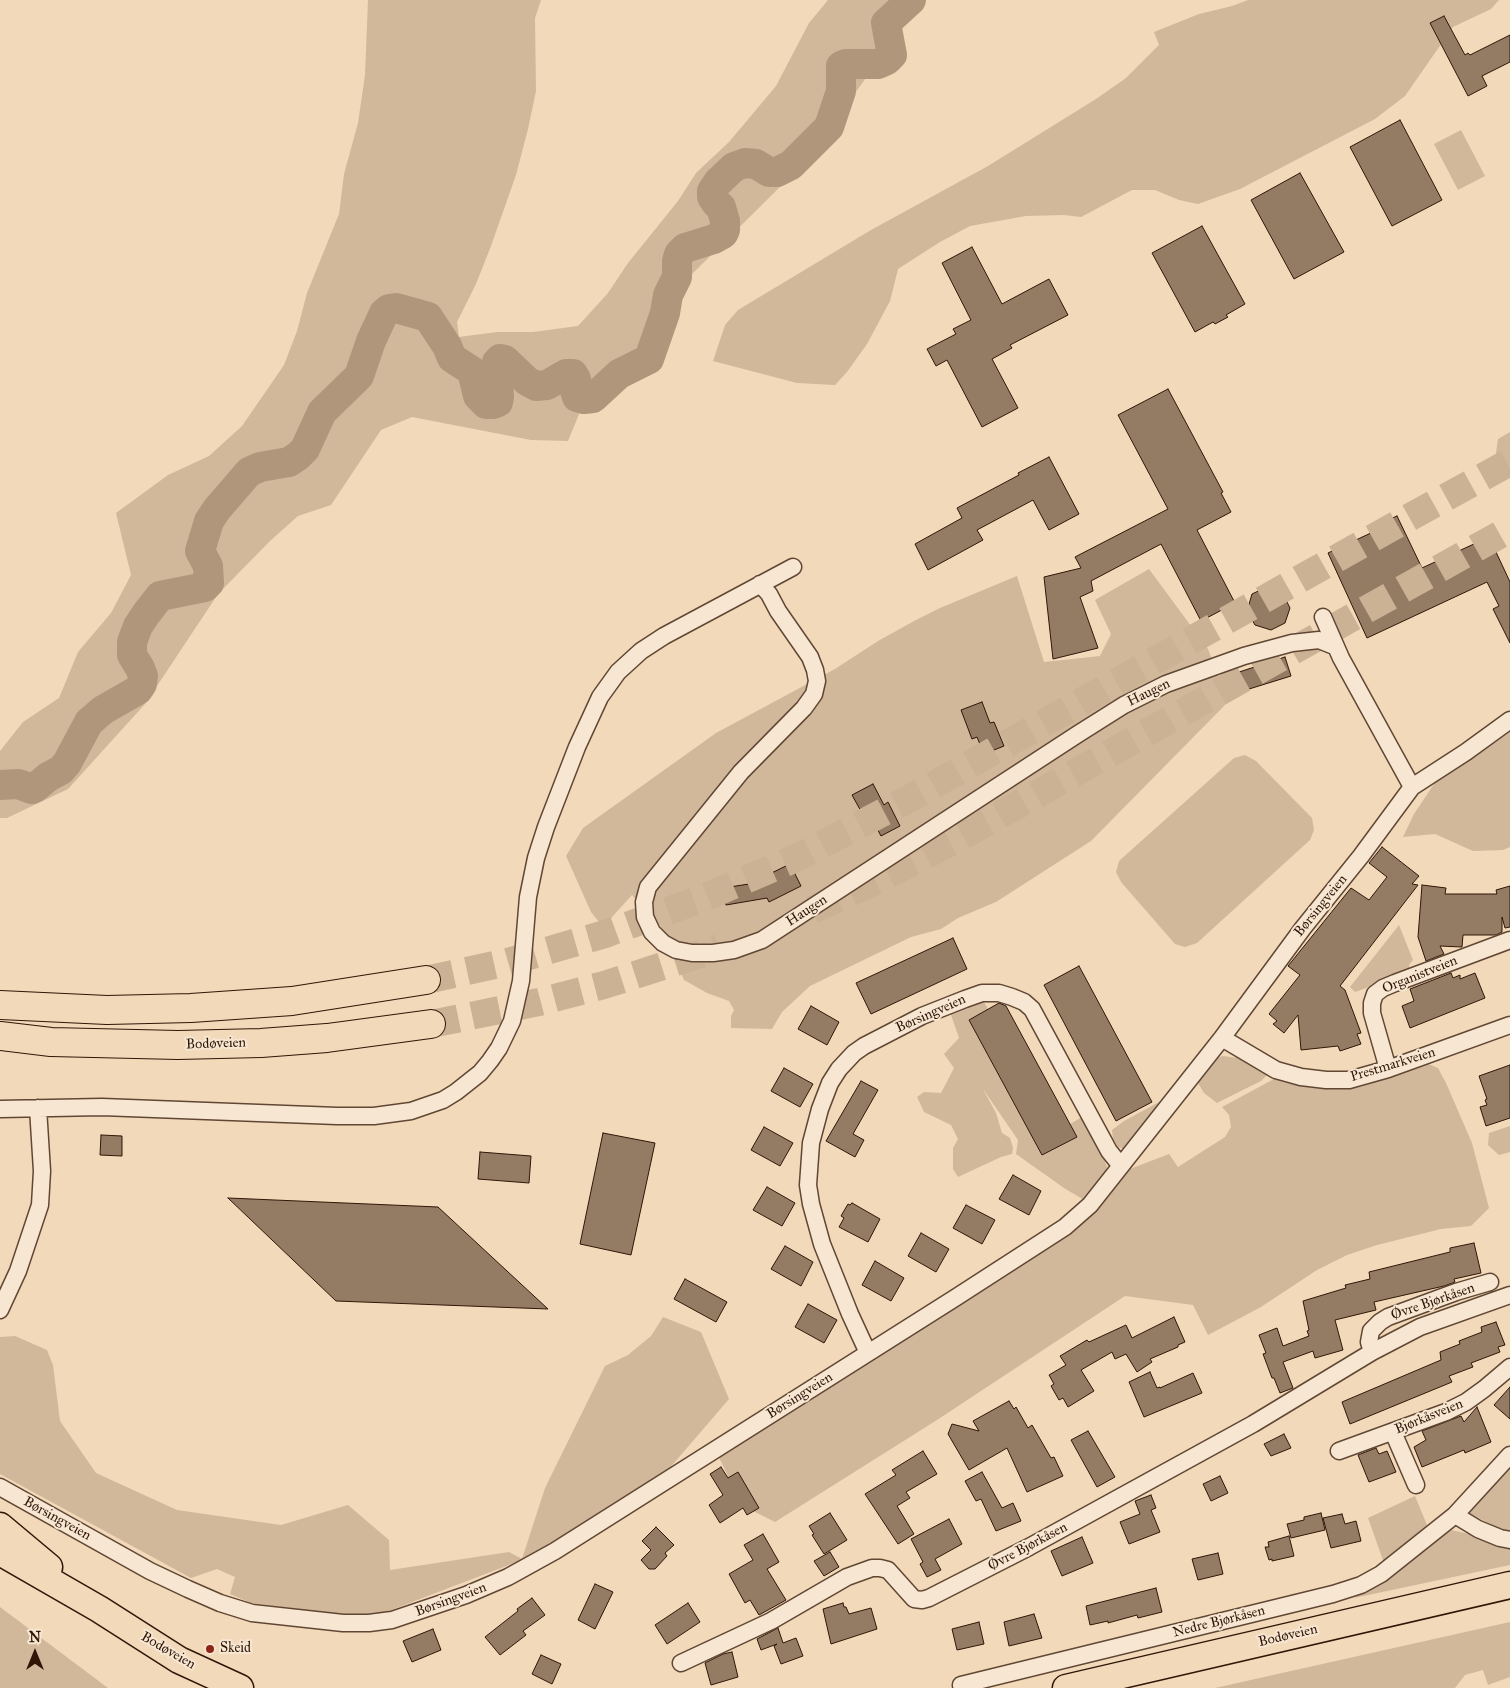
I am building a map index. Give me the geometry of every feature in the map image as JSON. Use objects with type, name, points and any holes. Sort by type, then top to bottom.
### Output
[{"type":"highway","points":[[0,1005],[107,1010],[191,1008],[292,1000],[426,980]]},
{"type":"highway","name":"Bodøveien","points":[[0,1036],[50,1042],[178,1046],[327,1038],[431,1024]]},
{"type":"main road","name":"Bodøveien","points":[[0,1526],[99,1609]]},
{"type":"main road","name":"Bodøveien","points":[[0,1552],[99,1609],[178,1660],[240,1688]]},
{"type":"main road","name":"Bodøveien","points":[[1066,1688],[1510,1585]]},
{"type":"street","points":[[0,1109],[102,1106],[374,1116],[411,1111],[428,1106],[456,1092],[474,1078],[490,1061],[503,1042],[512,1021],[521,981],[528,897],[536,858],[577,747],[600,697],[618,672],[641,651],[664,636],[793,567]]},
{"type":"street","name":"Haugen","points":[[760,584],[769,594],[778,611],[810,657],[815,670],[814,694],[804,708],[740,772],[648,888],[644,902],[646,917],[652,932],[663,943],[676,950],[692,953],[713,953],[734,950],[762,940],[1078,734],[1124,705],[1166,684],[1244,656],[1292,643],[1319,640],[1334,646]]},
{"type":"street","points":[[1323,617],[1334,646],[1412,787]]},
{"type":"street","name":"Børsingveien","points":[[0,1487],[150,1571],[220,1603],[252,1613],[314,1620],[368,1623],[392,1620],[466,1595],[508,1577],[547,1555],[1066,1227],[1090,1205],[1222,1038],[1303,928],[1361,856],[1412,787],[1466,752],[1510,720]]},
{"type":"street","name":"Organistveien","points":[[1388,1069],[1372,1013],[1372,1003],[1375,994],[1383,988],[1510,940]]},
{"type":"street","name":"Børsingveien","points":[[868,1353],[822,1244],[808,1185],[811,1143],[820,1109],[830,1083],[839,1069],[854,1053],[922,1016],[982,993],[999,993],[1024,1002],[1032,1009],[1109,1151],[1121,1166]]},
{"type":"street","name":"Prestmarkveien","points":[[1222,1038],[1276,1070],[1301,1077],[1349,1080],[1388,1069],[1510,1025]]},
{"type":"street","points":[[0,1310],[18,1271],[40,1205],[42,1171],[38,1108]]},
{"type":"street","name":"Øvre Bjørkåsen","points":[[1372,1352],[1369,1342],[1372,1331],[1380,1322],[1388,1317],[1456,1292],[1490,1282]]},
{"type":"street","name":"Øvre Bjørkåsen","points":[[681,1663],[771,1621],[846,1578],[872,1568],[888,1570],[914,1599],[922,1600],[929,1598],[1029,1548],[1247,1427],[1372,1352],[1420,1327],[1510,1295]]},
{"type":"street","name":"Bjørkåsveien","points":[[1339,1451],[1446,1412],[1466,1402],[1510,1367]]},
{"type":"street","points":[[1393,1432],[1416,1485]]},
{"type":"street","name":"Nedre Bjørkåsen","points":[[961,1685],[1333,1594],[1362,1584],[1381,1574],[1455,1515],[1510,1455]]},
{"type":"street","points":[[1455,1515],[1478,1529],[1510,1540]]},
{"type":"shaded area","points":[[368,0],[541,0],[535,18],[536,91],[528,129],[516,175],[491,246],[476,284],[457,322],[459,337],[497,332],[533,332],[578,326],[608,293],[628,263],[678,201],[696,173],[729,142],[776,86],[809,23],[828,0],[909,0],[888,42],[868,75],[840,114],[781,186],[689,277],[639,354],[612,373],[584,402],[568,441],[531,440],[412,417],[381,430],[331,505],[298,516],[270,541],[218,594],[145,704],[68,789],[7,818],[0,818],[0,751],[23,722],[59,698],[78,652],[111,613],[131,575],[116,513],[168,475],[209,456],[242,426],[284,365],[297,331],[307,293],[339,214],[344,174],[358,123],[365,75]]},
{"type":"shaded area","points":[[1248,0],[1499,0],[1491,9],[1453,27],[1405,96],[1375,119],[1240,189],[1198,204],[1179,200],[1155,190],[1132,190],[1081,217],[1064,215],[1026,216],[970,226],[940,242],[898,269],[890,301],[867,344],[835,385],[797,383],[713,361],[725,325],[738,310],[871,230],[988,166],[1096,99],[1126,78],[1159,45],[1154,32],[1199,14]]},
{"type":"shaded area","points":[[1461,130],[1485,176],[1458,190],[1434,144]]},
{"type":"shaded area","points":[[1510,432],[1510,471],[1494,466],[1498,439]]},
{"type":"shaded area","points":[[1149,569],[1208,649],[1228,702],[1091,841],[996,902],[958,918],[941,929],[911,937],[810,986],[782,1012],[772,1029],[731,1028],[731,1016],[734,1010],[729,1001],[707,993],[684,980],[661,927],[632,895],[603,927],[591,912],[566,856],[583,828],[716,733],[835,669],[878,641],[916,620],[1017,576],[1044,662],[1100,656],[1111,634],[1095,600]]},
{"type":"shaded area","points":[[1510,726],[1510,847],[1503,850],[1473,851],[1435,834],[1403,837],[1414,814],[1436,781]]},
{"type":"shaded area","points":[[1245,755],[1256,761],[1312,818],[1314,830],[1310,840],[1197,943],[1185,947],[1175,944],[1121,882],[1116,872],[1119,861],[1234,758]]},
{"type":"shaded area","points":[[1399,925],[1413,960],[1409,965],[1411,972],[1355,992],[1350,987]]},
{"type":"shaded area","points":[[981,997],[988,1009],[969,1020],[1042,1155],[1077,1137],[1070,1124],[1084,1116],[1107,1167],[1106,1176],[1084,1200],[1016,1154],[1018,1140],[983,1089],[996,1113],[1002,1133],[1010,1138],[1013,1148],[1012,1154],[1001,1157],[958,1177],[953,1169],[953,1148],[958,1139],[951,1125],[924,1112],[917,1097],[924,1092],[941,1093],[954,1068],[944,1054],[959,1038],[950,1012]]},
{"type":"shaded area","points":[[1223,1056],[1238,1058],[1267,1075],[1261,1081],[1217,1103],[1204,1093],[1198,1083],[1199,1075],[1213,1059]]},
{"type":"shaded area","points":[[1426,1063],[1438,1068],[1472,1143],[1489,1208],[1471,1226],[1441,1229],[1377,1245],[1347,1255],[1317,1270],[1261,1307],[1208,1335],[1193,1305],[1125,1296],[937,1420],[775,1522],[749,1509],[733,1487],[718,1455],[934,1321],[1076,1228],[1095,1213],[1130,1169],[1169,1154],[1178,1167],[1225,1137],[1231,1127],[1229,1115],[1222,1107],[1274,1079],[1286,1083],[1323,1088],[1360,1087]]},
{"type":"shaded area","points":[[1161,1101],[1129,1146],[1124,1149],[1118,1147],[1113,1138],[1112,1130],[1124,1121]]},
{"type":"shaded area","points":[[1510,1126],[1510,1152],[1499,1155],[1488,1145],[1489,1133]]},
{"type":"shaded area","points":[[663,1317],[701,1332],[729,1399],[668,1470],[632,1495],[522,1560],[386,1612],[354,1616],[251,1603],[230,1594],[235,1577],[217,1569],[191,1578],[0,1474],[0,1337],[15,1336],[47,1350],[53,1365],[60,1421],[96,1473],[177,1510],[281,1525],[348,1505],[389,1540],[390,1570],[509,1552],[522,1559],[545,1488],[605,1366],[628,1355],[651,1336]]},
{"type":"shaded area","points":[[1510,1461],[1510,1534],[1465,1511]]},
{"type":"shaded area","points":[[1415,1496],[1427,1525],[1384,1563],[1368,1518]]},
{"type":"shaded area","points":[[1451,1530],[1510,1543],[1510,1565],[1354,1598]]},
{"type":"shaded area","points":[[0,1607],[108,1688],[0,1688]]},
{"type":"shaded area","points":[[1510,1622],[1510,1677],[1488,1685],[1483,1670],[1465,1675],[1455,1688],[1215,1688]]},
{"type":"building","points":[[1444,16],[1465,55],[1468,53],[1470,55],[1510,35],[1510,62],[1482,76],[1487,86],[1468,96],[1430,23]]},
{"type":"building","points":[[1400,120],[1442,200],[1392,226],[1350,147]]},
{"type":"building","points":[[1300,173],[1344,252],[1294,279],[1251,200]]},
{"type":"building","points":[[1202,226],[1245,304],[1226,315],[1228,317],[1215,324],[1213,322],[1195,332],[1152,253]]},
{"type":"building","points":[[972,247],[1002,304],[1049,279],[1068,315],[1010,345],[1012,348],[992,359],[1018,408],[982,427],[947,360],[936,366],[927,349],[956,334],[953,329],[971,320],[942,263]]},
{"type":"building","points":[[1168,389],[1223,492],[1221,493],[1231,512],[1197,530],[1235,603],[1201,621],[1161,544],[1091,581],[1093,591],[1080,597],[1098,648],[1053,659],[1044,577],[1081,568],[1075,557],[1168,509],[1118,415]]},
{"type":"building","points":[[1049,457],[1079,514],[1049,530],[1033,500],[977,530],[983,540],[928,570],[915,544],[962,518],[957,508]]},
{"type":"building","points":[[1397,516],[1422,568],[1489,537],[1510,582],[1510,643],[1493,609],[1499,606],[1487,582],[1367,638],[1328,553],[1373,532],[1371,528]]},
{"type":"building","points":[[1267,587],[1282,592],[1290,608],[1285,623],[1271,630],[1255,625],[1247,611],[1252,594]]},
{"type":"building","points":[[1285,657],[1291,676],[1233,694],[1227,676]]},
{"type":"building","points":[[982,702],[990,723],[994,722],[1004,746],[984,754],[977,737],[972,739],[961,710]]},
{"type":"building","points":[[873,784],[884,805],[888,802],[900,826],[881,836],[872,819],[867,822],[852,795]]},
{"type":"building","points":[[1382,847],[1419,876],[1412,884],[1418,885],[1340,986],[1345,990],[1361,1033],[1357,1034],[1361,1044],[1340,1051],[1338,1046],[1301,1050],[1298,1015],[1284,1033],[1273,1024],[1277,1021],[1269,1014],[1300,975],[1288,966],[1351,888],[1369,900],[1387,877],[1369,863]]},
{"type":"building","points":[[790,864],[801,886],[769,902],[767,898],[726,905],[723,888],[749,884]]},
{"type":"building","points":[[1422,885],[1446,888],[1445,894],[1497,894],[1496,890],[1510,886],[1510,927],[1505,928],[1502,917],[1502,932],[1496,935],[1463,935],[1462,947],[1440,946],[1444,954],[1426,961],[1418,937]]},
{"type":"building","points":[[953,938],[967,969],[871,1014],[856,983]]},
{"type":"building","points":[[1079,966],[1152,1102],[1116,1121],[1044,985]]},
{"type":"building","points":[[1451,973],[1453,978],[1460,975],[1460,979],[1475,973],[1485,998],[1410,1028],[1402,1006],[1414,1001],[1410,989]]},
{"type":"building","points":[[999,1003],[1006,1006],[1077,1137],[1042,1155],[969,1020]]},
{"type":"building","points":[[811,1006],[839,1022],[827,1045],[798,1029]]},
{"type":"building","points":[[1510,1065],[1510,1118],[1486,1126],[1480,1107],[1487,1105],[1485,1100],[1487,1099],[1479,1076]]},
{"type":"building","points":[[784,1068],[813,1084],[800,1107],[771,1091]]},
{"type":"building","points":[[861,1081],[878,1090],[853,1134],[864,1140],[855,1157],[826,1141]]},
{"type":"building","points":[[764,1127],[793,1143],[780,1166],[751,1150]]},
{"type":"building","points":[[603,1133],[655,1143],[631,1255],[580,1244]]},
{"type":"building","points":[[101,1135],[122,1136],[122,1156],[100,1155]]},
{"type":"building","points":[[480,1152],[531,1156],[529,1183],[478,1179]]},
{"type":"building","points":[[1013,1175],[1041,1191],[1029,1215],[999,1199]]},
{"type":"building","points":[[767,1187],[795,1203],[782,1226],[753,1210]]},
{"type":"building","points":[[228,1198],[438,1207],[548,1309],[336,1301]]},
{"type":"building","points":[[852,1203],[880,1219],[868,1242],[839,1227],[844,1218],[841,1216],[848,1204]]},
{"type":"building","points":[[966,1205],[995,1220],[982,1244],[953,1228]]},
{"type":"building","points":[[921,1233],[949,1249],[936,1272],[908,1256]]},
{"type":"building","points":[[1474,1243],[1481,1273],[1454,1279],[1455,1282],[1444,1286],[1374,1302],[1376,1310],[1335,1320],[1343,1350],[1315,1358],[1313,1351],[1283,1362],[1293,1388],[1280,1393],[1263,1354],[1266,1353],[1259,1335],[1277,1328],[1283,1346],[1309,1336],[1303,1301],[1346,1288],[1345,1285],[1370,1279],[1369,1272],[1450,1252],[1450,1248]]},
{"type":"building","points":[[785,1246],[813,1262],[801,1286],[771,1269]]},
{"type":"building","points":[[875,1261],[904,1278],[891,1301],[862,1285]]},
{"type":"building","points":[[685,1279],[727,1302],[716,1322],[674,1299]]},
{"type":"building","points":[[808,1304],[837,1320],[824,1343],[795,1327]]},
{"type":"building","points":[[1174,1317],[1185,1342],[1150,1359],[1152,1362],[1137,1372],[1126,1354],[1115,1359],[1112,1352],[1081,1370],[1094,1391],[1068,1407],[1063,1398],[1059,1400],[1051,1386],[1054,1384],[1049,1375],[1066,1365],[1060,1356],[1087,1340],[1089,1342],[1126,1325],[1132,1338]]},
{"type":"building","points":[[1496,1322],[1505,1345],[1498,1347],[1500,1352],[1471,1363],[1473,1367],[1449,1376],[1452,1382],[1350,1424],[1342,1402],[1441,1360],[1440,1352],[1460,1344],[1459,1341],[1482,1332],[1481,1327]]},
{"type":"building","points":[[1150,1372],[1157,1388],[1193,1373],[1202,1393],[1144,1417],[1129,1382]]},
{"type":"building","points":[[1510,1387],[1510,1419],[1494,1405]]},
{"type":"building","points":[[1009,1401],[1014,1409],[1016,1407],[1028,1428],[1032,1425],[1051,1458],[1054,1457],[1063,1476],[1027,1492],[1007,1448],[969,1470],[948,1434],[952,1424],[979,1431],[973,1421]]},
{"type":"building","points":[[1477,1407],[1491,1442],[1465,1453],[1464,1450],[1422,1467],[1414,1447],[1426,1440],[1422,1431],[1461,1416],[1464,1422]]},
{"type":"building","points":[[1088,1431],[1115,1477],[1097,1487],[1071,1440]]},
{"type":"building","points":[[1284,1434],[1291,1448],[1271,1456],[1264,1444]]},
{"type":"building","points":[[1376,1448],[1379,1454],[1387,1451],[1396,1472],[1369,1482],[1358,1455]]},
{"type":"building","points":[[923,1451],[937,1474],[906,1492],[910,1498],[897,1506],[914,1534],[898,1544],[865,1494],[896,1475],[892,1470]]},
{"type":"building","points":[[721,1467],[728,1478],[738,1472],[759,1508],[747,1515],[743,1508],[720,1523],[709,1505],[723,1495],[710,1474]]},
{"type":"building","points":[[982,1472],[1002,1508],[1013,1503],[1021,1521],[996,1531],[981,1499],[976,1501],[965,1481]]},
{"type":"building","points":[[1220,1476],[1228,1493],[1211,1501],[1203,1484]]},
{"type":"building","points":[[1151,1495],[1156,1508],[1151,1510],[1160,1532],[1129,1544],[1120,1522],[1140,1514],[1135,1501]]},
{"type":"building","points":[[830,1513],[847,1540],[824,1554],[812,1535],[814,1534],[809,1526]]},
{"type":"building","points":[[1321,1513],[1325,1530],[1291,1538],[1287,1524]]},
{"type":"building","points":[[1342,1514],[1345,1524],[1356,1521],[1361,1541],[1331,1548],[1323,1518]]},
{"type":"building","points":[[949,1519],[962,1544],[935,1559],[941,1570],[927,1577],[920,1564],[923,1562],[911,1539]]},
{"type":"building","points":[[656,1527],[674,1545],[665,1553],[667,1556],[655,1569],[649,1569],[641,1560],[651,1550],[642,1541]]},
{"type":"building","points":[[763,1534],[779,1562],[767,1569],[786,1600],[759,1615],[750,1600],[745,1603],[729,1574],[753,1560],[744,1545]]},
{"type":"building","points":[[1289,1536],[1294,1556],[1269,1560],[1265,1547],[1269,1547],[1268,1542]]},
{"type":"building","points":[[1082,1537],[1093,1563],[1062,1576],[1051,1551]]},
{"type":"building","points":[[830,1552],[839,1567],[824,1576],[814,1561]]},
{"type":"building","points":[[1218,1553],[1223,1574],[1198,1580],[1192,1559]]},
{"type":"building","points":[[595,1584],[613,1592],[595,1629],[578,1620]]},
{"type":"building","points":[[1156,1588],[1162,1612],[1138,1618],[1137,1615],[1108,1623],[1108,1621],[1090,1625],[1086,1606]]},
{"type":"building","points":[[532,1598],[545,1615],[523,1631],[526,1635],[500,1655],[485,1637]]},
{"type":"building","points":[[688,1603],[700,1622],[667,1644],[655,1625]]},
{"type":"building","points":[[843,1603],[849,1614],[871,1608],[877,1629],[831,1644],[823,1609]]},
{"type":"building","points":[[1034,1614],[1042,1638],[1009,1646],[1004,1622]]},
{"type":"building","points":[[979,1622],[984,1644],[957,1650],[952,1629]]},
{"type":"building","points":[[778,1628],[783,1643],[796,1638],[803,1656],[781,1664],[774,1646],[777,1644],[761,1650],[757,1639]]},
{"type":"building","points":[[433,1629],[441,1650],[412,1662],[403,1641]]},
{"type":"building","points":[[732,1652],[738,1677],[711,1685],[705,1663],[723,1654]]},
{"type":"building","points":[[541,1655],[561,1664],[552,1684],[532,1674]]},
{"type":"waterway","points":[[0,785],[18,784],[32,789],[61,770],[67,763],[89,722],[103,710],[138,690],[142,684],[143,676],[132,655],[132,642],[138,626],[160,596],[205,587],[209,583],[208,566],[200,551],[209,521],[249,472],[260,467],[289,462],[305,449],[322,412],[359,376],[371,341],[384,313],[389,309],[396,308],[428,317],[447,346],[452,358],[472,371],[478,396],[486,404],[498,402],[497,362],[500,359],[505,360],[527,381],[536,386],[547,385],[566,374],[573,374],[576,379],[575,391],[577,397],[584,399],[593,398],[619,374],[649,359],[665,313],[668,295],[677,277],[679,254],[685,248],[714,239],[723,234],[725,221],[721,207],[712,197],[712,191],[718,182],[734,167],[745,163],[756,164],[769,172],[777,172],[791,165],[829,127],[841,91],[841,66],[846,64],[878,64],[887,60],[892,55],[886,23],[911,0]]},
{"type":"tunnel","points":[[426,980],[508,962],[605,934],[701,899],[794,859],[905,801],[1510,462]]},
{"type":"tunnel","points":[[812,910],[878,880],[955,840],[1510,529]]},
{"type":"tunnel","points":[[431,1024],[539,1002],[604,985],[719,948]]},
{"type":"place","name":"Skeid","points":[[210,1649]]}]
